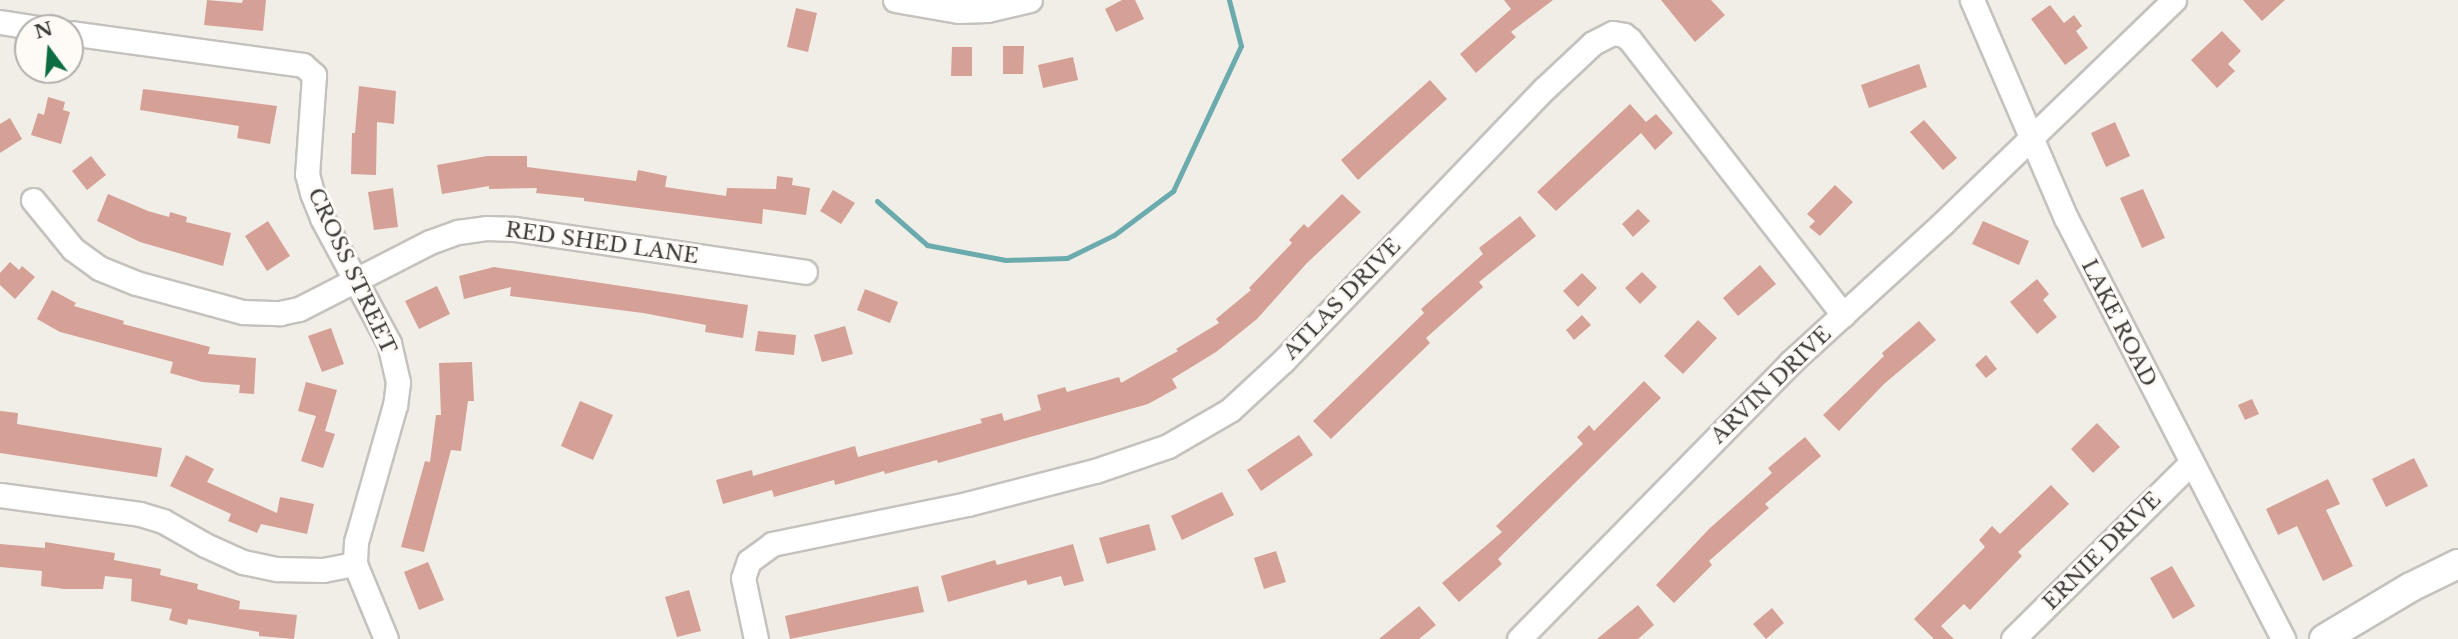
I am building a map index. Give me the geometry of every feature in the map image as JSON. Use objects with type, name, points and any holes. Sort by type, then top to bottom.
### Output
[{"type":"main road","points":[[2323,639],[2411,587],[2458,564]]},
{"type":"street","points":[[895,0],[958,11],[997,8],[1030,0]]},
{"type":"street","name":"LAKE ROAD","points":[[1972,0],[2078,243],[2283,639]]},
{"type":"street","name":"ARVIN DRIVE","points":[[1519,639],[1791,362],[2031,140],[2174,0]]},
{"type":"street","name":"ATLAS DRIVE","points":[[756,639],[743,578],[748,561],[758,551],[772,544],[967,504],[1095,471],[1168,446],[1230,410],[1284,360],[1544,89],[1593,43],[1614,33],[1624,35],[1630,40],[1843,315]]},
{"type":"street","name":"CROSS STREET","points":[[84,35],[303,65],[314,75],[307,174],[322,218],[389,343],[398,382],[395,405],[356,542],[355,565],[386,639]]},
{"type":"street","name":"RED SHED LANE","points":[[33,200],[57,233],[85,260],[136,283],[243,312],[280,313],[299,309],[430,242],[458,232],[486,228],[515,229],[805,272]]},
{"type":"street","name":"ERNIE DRIVE","points":[[2013,639],[2191,463]]},
{"type":"street","points":[[0,495],[141,514],[163,521],[205,545],[243,562],[277,569],[323,570],[355,565]]},
{"type":"building","points":[[207,0],[242,3],[243,0],[266,0],[263,31],[204,25]]},
{"type":"building","points":[[1122,0],[1135,0],[1144,19],[1116,32],[1105,9]]},
{"type":"building","points":[[1504,0],[1553,0],[1511,32],[1516,37],[1476,73],[1460,54],[1511,9]]},
{"type":"building","points":[[1661,0],[1711,0],[1725,15],[1695,42]]},
{"type":"building","points":[[2243,0],[2285,0],[2262,21]]},
{"type":"building","points":[[2050,5],[2064,23],[2074,15],[2082,26],[2076,31],[2088,48],[2065,65],[2031,19]]},
{"type":"building","points":[[796,8],[817,13],[808,52],[787,47]]},
{"type":"building","points":[[2222,31],[2241,51],[2228,64],[2235,71],[2217,88],[2191,60]]},
{"type":"building","points":[[1003,46],[1024,46],[1023,74],[1003,74]]},
{"type":"building","points":[[952,47],[972,47],[972,76],[951,76]]},
{"type":"building","points":[[1073,57],[1078,80],[1043,88],[1038,65]]},
{"type":"building","points":[[1919,64],[1927,87],[1869,108],[1861,85]]},
{"type":"building","points":[[1430,80],[1447,99],[1358,180],[1341,160]]},
{"type":"building","points":[[359,86],[396,91],[394,124],[377,122],[376,175],[351,174],[352,133],[355,133]]},
{"type":"building","points":[[143,89],[277,106],[270,144],[237,138],[239,126],[140,110]]},
{"type":"building","points":[[48,97],[65,102],[63,110],[70,112],[61,144],[31,135],[38,113],[44,115]]},
{"type":"building","points":[[1630,104],[1646,122],[1656,114],[1673,133],[1655,150],[1641,133],[1556,211],[1537,192]]},
{"type":"building","points":[[10,118],[22,139],[0,153],[0,124]]},
{"type":"building","points":[[1924,120],[1957,158],[1943,170],[1910,132]]},
{"type":"building","points":[[2115,122],[2130,156],[2106,167],[2091,133]]},
{"type":"building","points":[[91,156],[106,175],[87,190],[72,171]]},
{"type":"building","points":[[487,156],[527,156],[527,167],[636,181],[638,170],[667,176],[665,187],[726,196],[727,188],[776,189],[777,176],[793,178],[792,185],[810,188],[806,215],[763,209],[762,224],[584,201],[584,198],[536,193],[537,188],[489,189],[489,186],[442,194],[437,165]]},
{"type":"building","points":[[1835,185],[1853,202],[1820,236],[1809,227],[1815,221],[1807,214]]},
{"type":"building","points":[[393,188],[398,227],[374,230],[368,192]]},
{"type":"building","points":[[2143,189],[2165,238],[2142,248],[2120,198]]},
{"type":"building","points":[[833,190],[855,203],[841,224],[820,211]]},
{"type":"building","points":[[108,194],[148,211],[169,217],[170,212],[187,217],[186,222],[231,233],[223,266],[140,242],[97,221]]},
{"type":"building","points":[[1342,194],[1361,212],[1306,264],[1257,319],[1216,352],[1172,379],[1177,388],[1148,404],[938,463],[937,460],[885,474],[884,471],[835,485],[834,480],[774,497],[772,490],[723,504],[716,480],[752,470],[753,476],[855,446],[858,457],[982,423],[980,419],[1002,413],[1004,421],[1041,410],[1037,395],[1065,387],[1067,392],[1119,377],[1121,383],[1178,351],[1176,349],[1219,323],[1216,319],[1251,290],[1249,288],[1292,243],[1289,240],[1304,224],[1308,228]]},
{"type":"building","points":[[1638,209],[1650,221],[1633,237],[1622,224]]},
{"type":"building","points":[[1520,216],[1536,236],[1479,282],[1483,287],[1426,338],[1430,343],[1331,439],[1313,421],[1424,313],[1421,309],[1483,254],[1479,248]]},
{"type":"building","points":[[268,221],[290,256],[267,271],[245,236]]},
{"type":"building","points":[[1983,221],[2029,241],[2019,265],[1972,244]]},
{"type":"building","points":[[10,262],[19,270],[22,266],[35,277],[15,299],[0,285],[0,273]]},
{"type":"building","points":[[1760,265],[1776,284],[1738,316],[1723,298]]},
{"type":"building","points":[[494,267],[748,305],[743,338],[705,332],[706,325],[643,313],[510,296],[511,287],[464,299],[459,276]]},
{"type":"building","points":[[1642,272],[1657,287],[1640,304],[1625,288]]},
{"type":"building","points":[[1582,273],[1597,288],[1578,307],[1563,291]]},
{"type":"building","points":[[2037,279],[2049,294],[2043,300],[2057,317],[2037,334],[2010,302]]},
{"type":"building","points":[[437,286],[450,314],[419,329],[405,301]]},
{"type":"building","points":[[865,289],[898,302],[890,323],[857,310]]},
{"type":"building","points":[[52,290],[76,303],[74,306],[124,321],[123,324],[210,347],[208,354],[256,358],[254,394],[239,393],[240,385],[202,382],[170,373],[173,362],[60,332],[37,319]]},
{"type":"building","points":[[1582,315],[1591,325],[1574,340],[1566,330]]},
{"type":"building","points":[[1698,320],[1717,338],[1683,374],[1664,356]]},
{"type":"building","points":[[1919,321],[1936,340],[1884,384],[1839,431],[1823,415],[1884,356],[1882,353]]},
{"type":"building","points":[[845,326],[853,354],[822,362],[814,335]]},
{"type":"building","points":[[331,328],[344,364],[322,372],[308,336]]},
{"type":"building","points":[[758,331],[796,335],[794,355],[755,351]]},
{"type":"building","points":[[1986,355],[1997,369],[1986,378],[1975,365]]},
{"type":"building","points":[[472,362],[474,401],[468,401],[461,451],[451,450],[424,552],[401,547],[425,461],[430,462],[436,415],[441,415],[439,363]]},
{"type":"building","points":[[1644,381],[1661,398],[1498,559],[1502,564],[1459,602],[1442,583],[1502,532],[1496,526],[1583,444],[1577,437],[1589,425],[1594,431]]},
{"type":"building","points":[[306,382],[337,390],[325,431],[335,434],[323,468],[301,461],[316,416],[298,411]]},
{"type":"building","points":[[2252,399],[2259,414],[2245,420],[2238,405]]},
{"type":"building","points":[[580,401],[613,415],[593,460],[561,446]]},
{"type":"building","points":[[0,411],[18,413],[17,424],[162,448],[157,477],[0,453]]},
{"type":"building","points":[[2097,423],[2120,447],[2093,473],[2071,449]]},
{"type":"building","points":[[1299,435],[1313,455],[1261,491],[1247,470]]},
{"type":"building","points":[[1805,437],[1821,456],[1765,504],[1769,508],[1709,561],[1712,565],[1674,603],[1656,585],[1709,529],[1772,473],[1768,468]]},
{"type":"building","points":[[186,455],[214,469],[207,482],[277,513],[280,497],[314,504],[307,534],[261,524],[257,533],[228,521],[231,514],[170,486]]},
{"type":"building","points":[[2414,458],[2428,486],[2386,507],[2372,479]]},
{"type":"building","points":[[2328,479],[2340,504],[2326,510],[2353,566],[2323,581],[2297,526],[2278,535],[2266,509]]},
{"type":"building","points":[[2051,485],[2069,504],[2018,552],[2022,556],[1970,610],[1964,604],[1941,626],[1954,639],[1934,639],[1914,619],[1985,547],[1979,540],[1992,526],[2000,534]]},
{"type":"building","points":[[1222,492],[1234,515],[1182,540],[1171,516]]},
{"type":"building","points":[[1149,524],[1156,550],[1107,564],[1099,538]]},
{"type":"building","points":[[45,542],[115,553],[114,560],[161,569],[160,575],[198,584],[197,589],[240,601],[239,609],[297,615],[294,639],[259,636],[259,632],[188,619],[187,625],[169,620],[172,609],[131,601],[132,579],[105,576],[103,589],[64,589],[41,586],[42,571],[0,567],[0,544],[45,548]]},
{"type":"building","points":[[1073,544],[1084,581],[1064,586],[1061,576],[1028,585],[1026,580],[948,602],[941,576],[995,560],[997,565]]},
{"type":"building","points":[[1276,551],[1286,582],[1264,589],[1254,558]]},
{"type":"building","points":[[428,562],[444,600],[419,610],[404,572]]},
{"type":"building","points":[[2172,566],[2195,606],[2173,619],[2150,578]]},
{"type":"building","points":[[918,586],[924,612],[790,639],[785,616]]},
{"type":"building","points":[[689,590],[701,631],[677,637],[665,597]]},
{"type":"building","points":[[1638,605],[1654,625],[1638,639],[1597,639]]},
{"type":"building","points":[[1419,606],[1436,625],[1419,639],[1379,639]]},
{"type":"building","points":[[1772,608],[1784,623],[1766,639],[1753,624]]},
{"type":"waterway","points":[[877,201],[927,245],[1006,260],[1067,258],[1114,235],[1173,191],[1241,46],[1229,0]]}]
